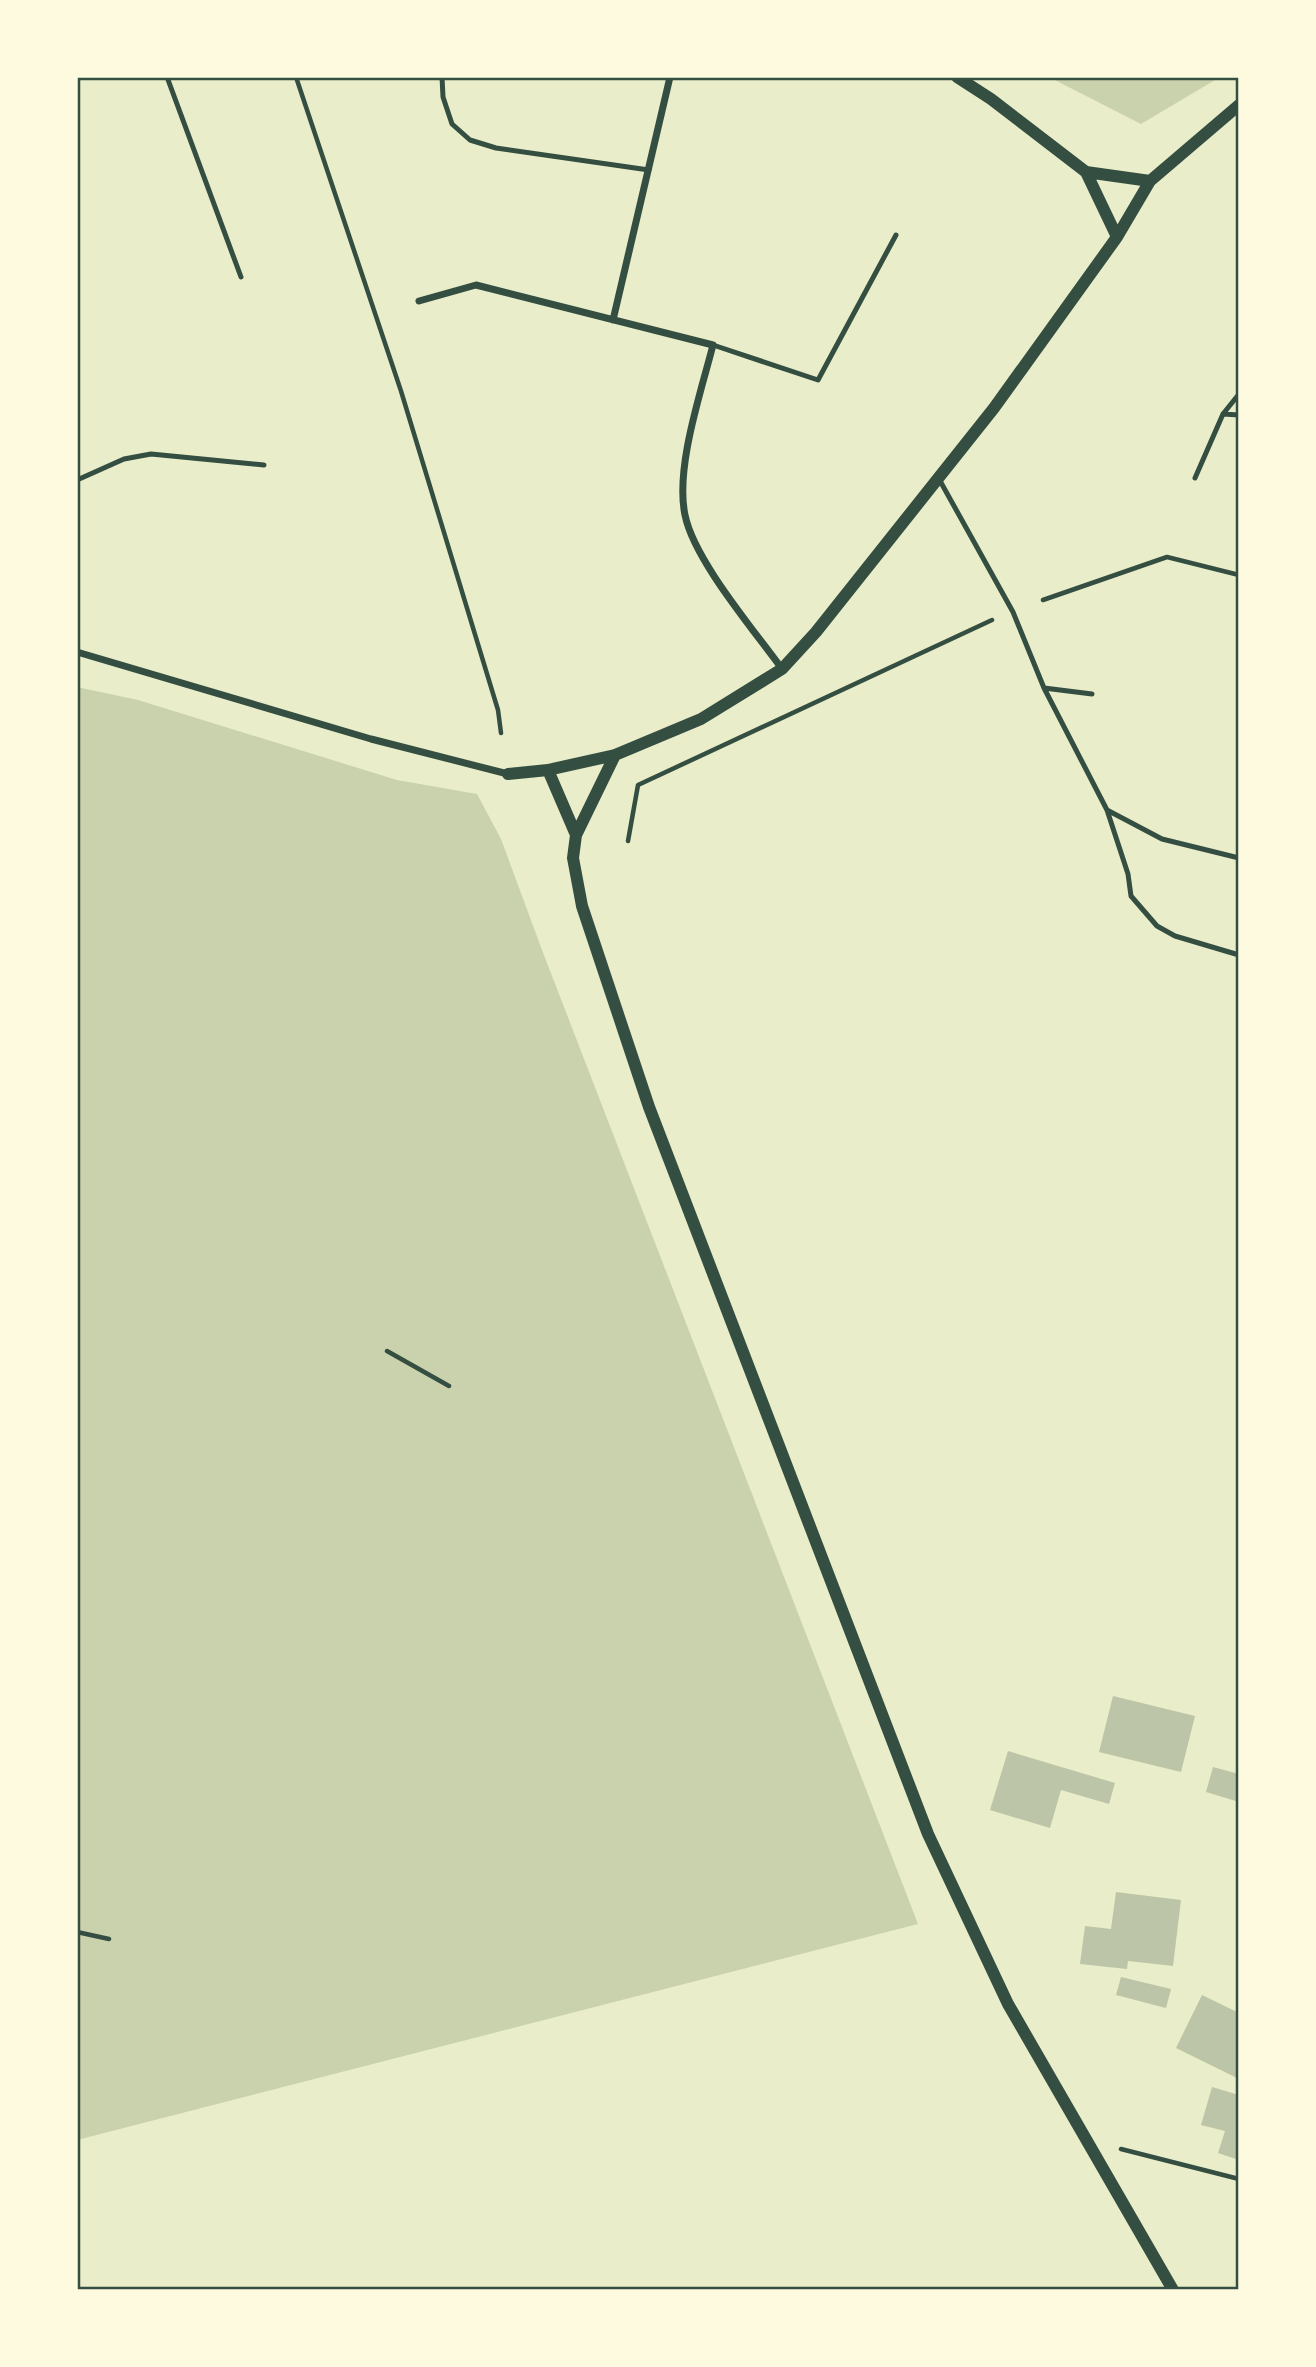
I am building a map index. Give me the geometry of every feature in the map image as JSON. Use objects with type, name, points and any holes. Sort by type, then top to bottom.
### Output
[{"type":"street","points":[[613,320],[670,77]]},
{"type":"street","points":[[957,77],[991,99],[1086,172],[1117,237]]},
{"type":"street","points":[[77,652],[370,739],[508,774],[548,771],[615,755],[701,719],[782,669],[816,632],[993,408],[1117,237],[1150,181],[1239,105]]},
{"type":"street","points":[[1086,172],[1150,181]]},
{"type":"street","points":[[419,301],[476,285],[713,345],[688,453],[684,479],[685,515],[702,556],[782,669]]},
{"type":"street","points":[[615,755],[576,835],[573,858],[582,906],[649,1107],[928,1834],[1008,2004],[1173,2290]]},
{"type":"street","points":[[548,771],[576,835]]},
{"type":"lane","points":[[167,77],[241,277]]},
{"type":"lane","points":[[442,77],[443,97],[452,124],[470,141],[496,148],[649,170]]},
{"type":"lane","points":[[713,345],[818,380],[896,235]]},
{"type":"lane","points":[[1195,478],[1223,414],[1239,394]]},
{"type":"lane","points":[[1223,414],[1239,415]]},
{"type":"lane","points":[[77,480],[124,459],[150,454],[264,465]]},
{"type":"lane","points":[[939,478],[1013,611],[1044,688],[1107,810],[1128,874],[1131,896],[1157,926],[1175,936],[1239,955]]},
{"type":"lane","points":[[1044,688],[1092,694]]},
{"type":"lane","points":[[1107,810],[1162,839],[1239,858]]},
{"type":"path","points":[[296,77],[401,391],[499,710],[501,733]]},
{"type":"path","points":[[1043,600],[1167,557],[1239,575]]},
{"type":"path","points":[[628,841],[638,785],[995,619]]},
{"type":"path","points":[[387,1351],[449,1387]]},
{"type":"path","points":[[77,1932],[109,1938]]},
{"type":"path","points":[[1087,2140],[1239,2179]]},
{"type":"green space","points":[[1049,77],[1220,77],[1141,124]]},
{"type":"green space","points":[[77,687],[138,700],[397,780],[477,794],[501,839],[918,1924],[77,2140]]},
{"type":"building","points":[[1113,1696],[1195,1716],[1181,1772],[1099,1752]]},
{"type":"building","points":[[1008,1751],[1115,1783],[1109,1804],[1061,1790],[1050,1828],[990,1810]]},
{"type":"building","points":[[1213,1767],[1239,1774],[1239,1802],[1206,1792]]},
{"type":"building","points":[[1116,1892],[1181,1900],[1173,1966],[1128,1961],[1127,1969],[1080,1964],[1085,1926],[1111,1929]]},
{"type":"building","points":[[1121,1977],[1171,1989],[1166,2008],[1116,1995]]},
{"type":"building","points":[[1202,1995],[1239,2013],[1239,2079],[1176,2048]]},
{"type":"building","points":[[1212,2087],[1239,2095],[1239,2160],[1218,2153],[1225,2131],[1201,2125]]}]
